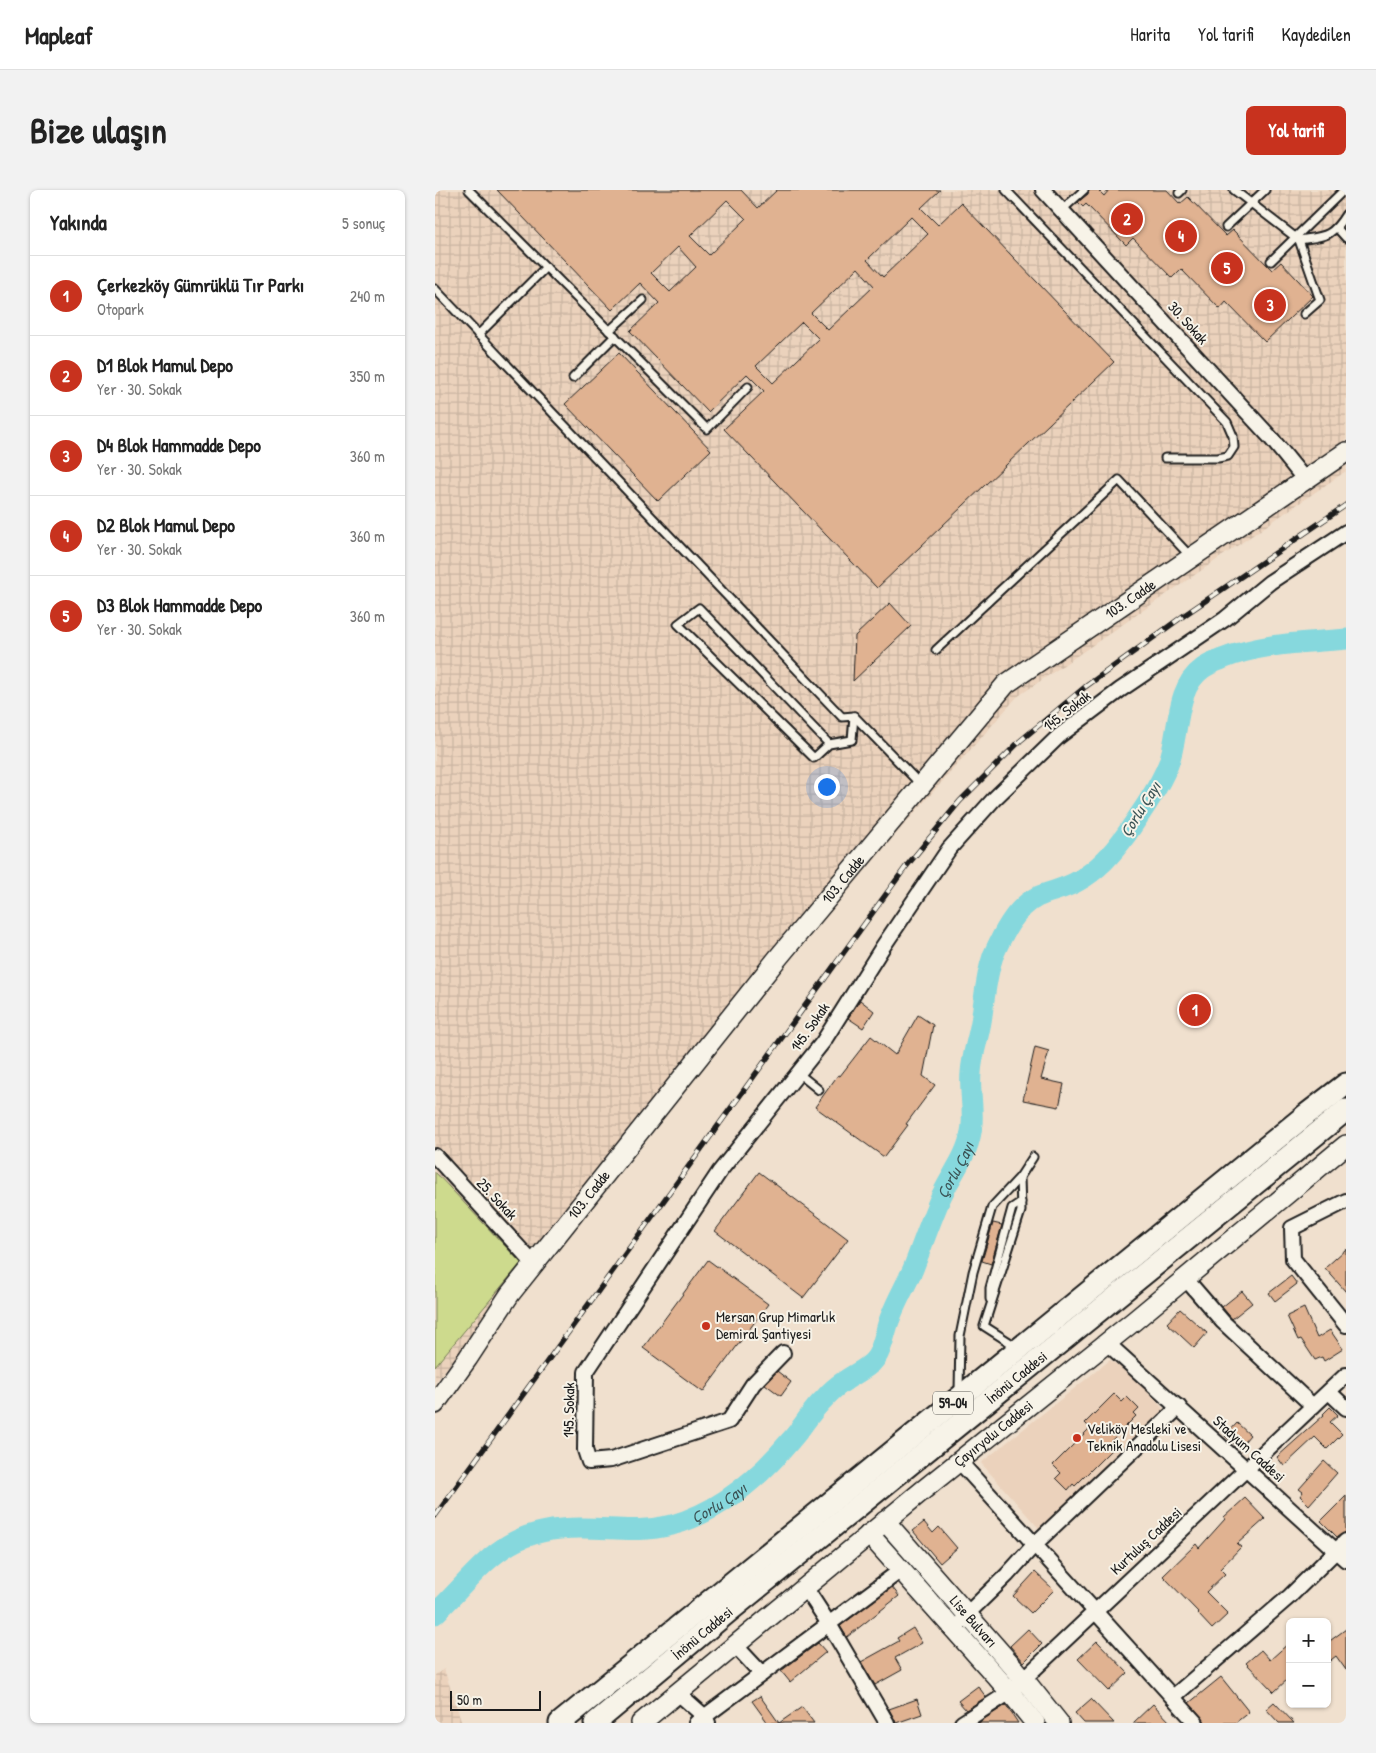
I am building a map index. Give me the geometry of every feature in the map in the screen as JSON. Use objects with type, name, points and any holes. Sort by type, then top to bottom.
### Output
[{"type":"main road","name":"59-04","points":[[560,1723],[1346,1084]]},
{"type":"main road","name":"İnönü Caddesi","points":[[595,1723],[1346,1110]]},
{"type":"street","name":"30. Sokak","points":[[1043,190],[1271,438],[1305,480]]},
{"type":"street","name":"103. Cadde","points":[[435,1404],[510,1294],[777,959],[1007,684],[1346,452]]},
{"type":"street","name":"145. Sokak","points":[[783,1353],[753,1384],[729,1421],[611,1460],[589,1462],[585,1450],[586,1372],[720,1171],[823,1042],[882,948],[949,849],[994,800],[1059,736],[1120,690],[1225,619],[1270,582],[1346,532]]},
{"type":"street","name":"Çayıryolu Caddesi","points":[[641,1723],[869,1534],[1107,1343],[1346,1145]]},
{"type":"street","name":"25. Sokak","points":[[435,1156],[534,1264]]},
{"type":"street","points":[[1346,1201],[1292,1228],[1293,1259],[1346,1325]]},
{"type":"street","points":[[1185,1278],[1223,1322],[1313,1406]]},
{"type":"street","name":"Stadyum Caddesi","points":[[1107,1343],[1247,1468],[1343,1550]]},
{"type":"street","name":"Kurtuluş Caddesi","points":[[963,1723],[1010,1692],[1346,1375]]},
{"type":"street","points":[[1329,1392],[1346,1408]]},
{"type":"street","points":[[956,1632],[967,1614],[1007,1575],[1035,1544],[1179,1407]]},
{"type":"street","points":[[959,1461],[1196,1723]]},
{"type":"street","name":"Lise Bulvarı","points":[[885,1521],[1023,1678],[1059,1723]]},
{"type":"street","name":"Lise Bulvarı","points":[[869,1534],[1010,1692],[1035,1723]]},
{"type":"street","points":[[1173,1697],[1343,1550]]},
{"type":"street","points":[[678,1693],[703,1721],[762,1674],[901,1570]]},
{"type":"street","points":[[805,1587],[887,1723]]},
{"type":"street","points":[[735,1645],[762,1674]]},
{"type":"lane","points":[[469,190],[707,429],[748,387]]},
{"type":"lane","points":[[1006,190],[1227,422],[1235,447],[1228,456],[1218,458],[1165,458]]},
{"type":"lane","points":[[1063,210],[1084,190]]},
{"type":"lane","points":[[1234,190],[1297,238],[1320,300],[1304,314]]},
{"type":"lane","points":[[1226,227],[1265,190]]},
{"type":"lane","points":[[1271,262],[1344,190]]},
{"type":"lane","points":[[1297,238],[1325,236],[1337,228],[1346,214]]},
{"type":"lane","points":[[1337,228],[1346,238]]},
{"type":"lane","points":[[478,335],[546,267]]},
{"type":"lane","points":[[435,289],[841,717],[854,716]]},
{"type":"lane","points":[[573,378],[643,300]]},
{"type":"lane","points":[[936,650],[1119,480],[1192,558]]},
{"type":"lane","points":[[829,744],[699,608],[678,624],[814,758],[829,744],[852,740],[854,716]]},
{"type":"lane","points":[[854,716],[922,786]]},
{"type":"lane","points":[[798,1073],[819,1090]]},
{"type":"lane","points":[[959,1398],[960,1336],[973,1272],[993,1207],[1020,1177],[1033,1157]]},
{"type":"lane","points":[[1020,1177],[1021,1211],[1019,1220],[990,1303],[984,1326],[1020,1349]]},
{"type":"shaded area","points":[[435,190],[1346,190],[1346,471],[1017,697],[894,836],[435,1382]]},
{"type":"shaded area","name":"Veliköy Mesleki ve Teknik Anadolu Lisesi","points":[[1110,1360],[1134,1377],[1166,1412],[1043,1533],[981,1463]]},
{"type":"shaded area","points":[[444,1669],[462,1723],[435,1723],[435,1675]]},
{"type":"green space","points":[[435,1172],[521,1263],[435,1366]]},
{"type":"building","points":[[497,190],[741,190],[758,208],[777,190],[940,190],[921,208],[938,225],[961,203],[1114,362],[877,588],[724,429],[764,391],[747,374],[708,412],[630,331],[659,303],[640,283],[612,310]],"holes":[[[727,200],[746,219],[709,255],[690,236]],[[911,217],[928,234],[883,277],[867,260]],[[678,247],[696,267],[670,292],[651,273]],[[858,268],[874,286],[828,330],[811,313]],[[802,322],[819,339],[773,383],[756,366]]]},
{"type":"building","points":[[1089,190],[1098,190],[1104,196],[1109,190],[1167,190],[1180,204],[1188,197],[1226,236],[1233,230],[1272,270],[1281,262],[1313,296],[1265,342],[1226,302],[1220,309],[1181,269],[1172,278],[1133,238],[1126,245],[1086,204],[1083,207],[1078,202],[1088,194]]},
{"type":"building","points":[[619,353],[711,450],[658,501],[565,404]]},
{"type":"building","points":[[890,603],[911,626],[853,681],[855,636]]},
{"type":"building","points":[[860,1000],[874,1011],[863,1028],[848,1018]]},
{"type":"building","points":[[918,1015],[933,1025],[923,1076],[935,1085],[884,1157],[815,1107],[838,1075],[840,1076],[871,1036],[895,1055]]},
{"type":"building","points":[[1035,1047],[1049,1051],[1041,1079],[1064,1084],[1059,1107],[1023,1100]]},
{"type":"building","points":[[759,1172],[848,1239],[803,1298],[715,1231]]},
{"type":"building","points":[[993,1223],[1002,1225],[991,1264],[982,1261]]},
{"type":"building","points":[[1346,1249],[1346,1292],[1325,1268]]},
{"type":"building","name":"Mersan Grup Mimarlık Demiral Şantiyesi","points":[[708,1260],[768,1304],[703,1392],[643,1348]]},
{"type":"building","points":[[1291,1276],[1297,1284],[1275,1301],[1269,1293]]},
{"type":"building","points":[[1242,1291],[1252,1303],[1232,1319],[1222,1307]]},
{"type":"building","points":[[1304,1308],[1317,1338],[1330,1330],[1343,1349],[1324,1361],[1322,1357],[1315,1360],[1301,1339],[1298,1340],[1287,1316]]},
{"type":"building","points":[[1180,1309],[1207,1333],[1194,1348],[1167,1323]]},
{"type":"building","points":[[777,1371],[791,1382],[781,1396],[765,1384]]},
{"type":"building","points":[[1114,1394],[1122,1402],[1127,1397],[1139,1409],[1134,1414],[1136,1416],[1111,1441],[1116,1445],[1075,1486],[1073,1484],[1068,1490],[1056,1478],[1061,1473],[1053,1465],[1090,1428],[1085,1423]]},
{"type":"building","points":[[1330,1407],[1338,1415],[1330,1422],[1342,1434],[1327,1449],[1315,1437],[1284,1466],[1277,1457],[1324,1415]]},
{"type":"building","points":[[1237,1423],[1250,1435],[1239,1448],[1225,1436]]},
{"type":"building","points":[[1324,1461],[1337,1473],[1309,1505],[1300,1496],[1303,1492],[1299,1489]]},
{"type":"building","points":[[1346,1496],[1346,1532],[1337,1537],[1321,1521]]},
{"type":"building","points":[[1245,1498],[1265,1519],[1237,1544],[1241,1547],[1220,1569],[1225,1574],[1206,1592],[1228,1614],[1212,1629],[1163,1576],[1196,1544],[1199,1548],[1225,1519],[1224,1517]]},
{"type":"building","points":[[924,1522],[933,1533],[939,1527],[957,1548],[940,1563],[913,1531]]},
{"type":"building","points":[[1035,1572],[1054,1590],[1031,1613],[1013,1596]]},
{"type":"building","points":[[892,1587],[899,1596],[847,1637],[840,1626]]},
{"type":"building","points":[[913,1628],[922,1643],[895,1658],[902,1670],[875,1685],[861,1662],[899,1641],[897,1638]]},
{"type":"building","points":[[1028,1629],[1042,1644],[1024,1662],[1010,1646]]},
{"type":"building","points":[[1346,1629],[1346,1670],[1336,1656],[1331,1660],[1331,1640]]},
{"type":"building","points":[[1097,1641],[1128,1673],[1109,1691],[1078,1659]]},
{"type":"building","points":[[818,1643],[826,1652],[790,1682],[781,1671]]},
{"type":"building","points":[[1286,1646],[1286,1681],[1274,1692],[1246,1663],[1261,1650],[1270,1660]]},
{"type":"building","points":[[1221,1677],[1249,1712],[1235,1723],[1205,1723],[1189,1703]]},
{"type":"building","points":[[978,1686],[986,1697],[966,1710],[958,1701]]},
{"type":"building","points":[[760,1696],[779,1723],[768,1723],[752,1701]]},
{"type":"building","points":[[917,1699],[922,1714],[896,1723],[889,1709]]},
{"type":"building","points":[[1091,1699],[1114,1723],[1084,1723],[1075,1713]]},
{"type":"building","points":[[1274,1702],[1294,1723],[1279,1723],[1266,1709]]},
{"type":"building","points":[[1153,1704],[1171,1723],[1133,1723]]},
{"type":"building","points":[[1006,1705],[1018,1723],[978,1723]]},
{"type":"building","points":[[802,1707],[814,1723],[779,1723]]},
{"type":"waterway","name":"Çorlu Çayı","points":[[435,1614],[498,1552],[514,1542],[533,1534],[556,1529],[649,1529],[672,1525],[689,1519],[722,1502],[752,1480],[779,1454],[829,1394],[840,1384],[873,1362],[881,1348],[889,1321],[913,1269],[940,1199],[969,1141],[972,1125],[972,1066],[987,978],[993,956],[1010,923],[1022,908],[1037,897],[1073,884],[1092,872],[1121,842],[1149,801],[1164,774],[1172,753],[1182,700],[1193,678],[1202,669],[1222,659],[1252,650],[1283,644],[1346,639]]},
{"type":"railway","points":[[435,1516],[905,868],[960,801],[1020,741],[1085,687],[1186,614],[1346,505]]},
{"type":"place","name":"D1 Blok Mamul Depo","points":[[1127,219]]},
{"type":"place","name":"D2 Blok Mamul Depo","points":[[1181,236]]},
{"type":"place","name":"D3 Blok Hammadde Depo","points":[[1227,268]]},
{"type":"place","name":"D4 Blok Hammadde Depo","points":[[1270,305]]},
{"type":"place","name":"Çerkezköy Gümrüklü Tır Parkı","points":[[1195,1010]]},
{"type":"place","name":"Mersan Grup Mimarlık Demiral Şantiyesi","points":[[706,1326]]},
{"type":"place","name":"Veliköy Mesleki ve Teknik Anadolu Lisesi","points":[[1077,1438]]}]
